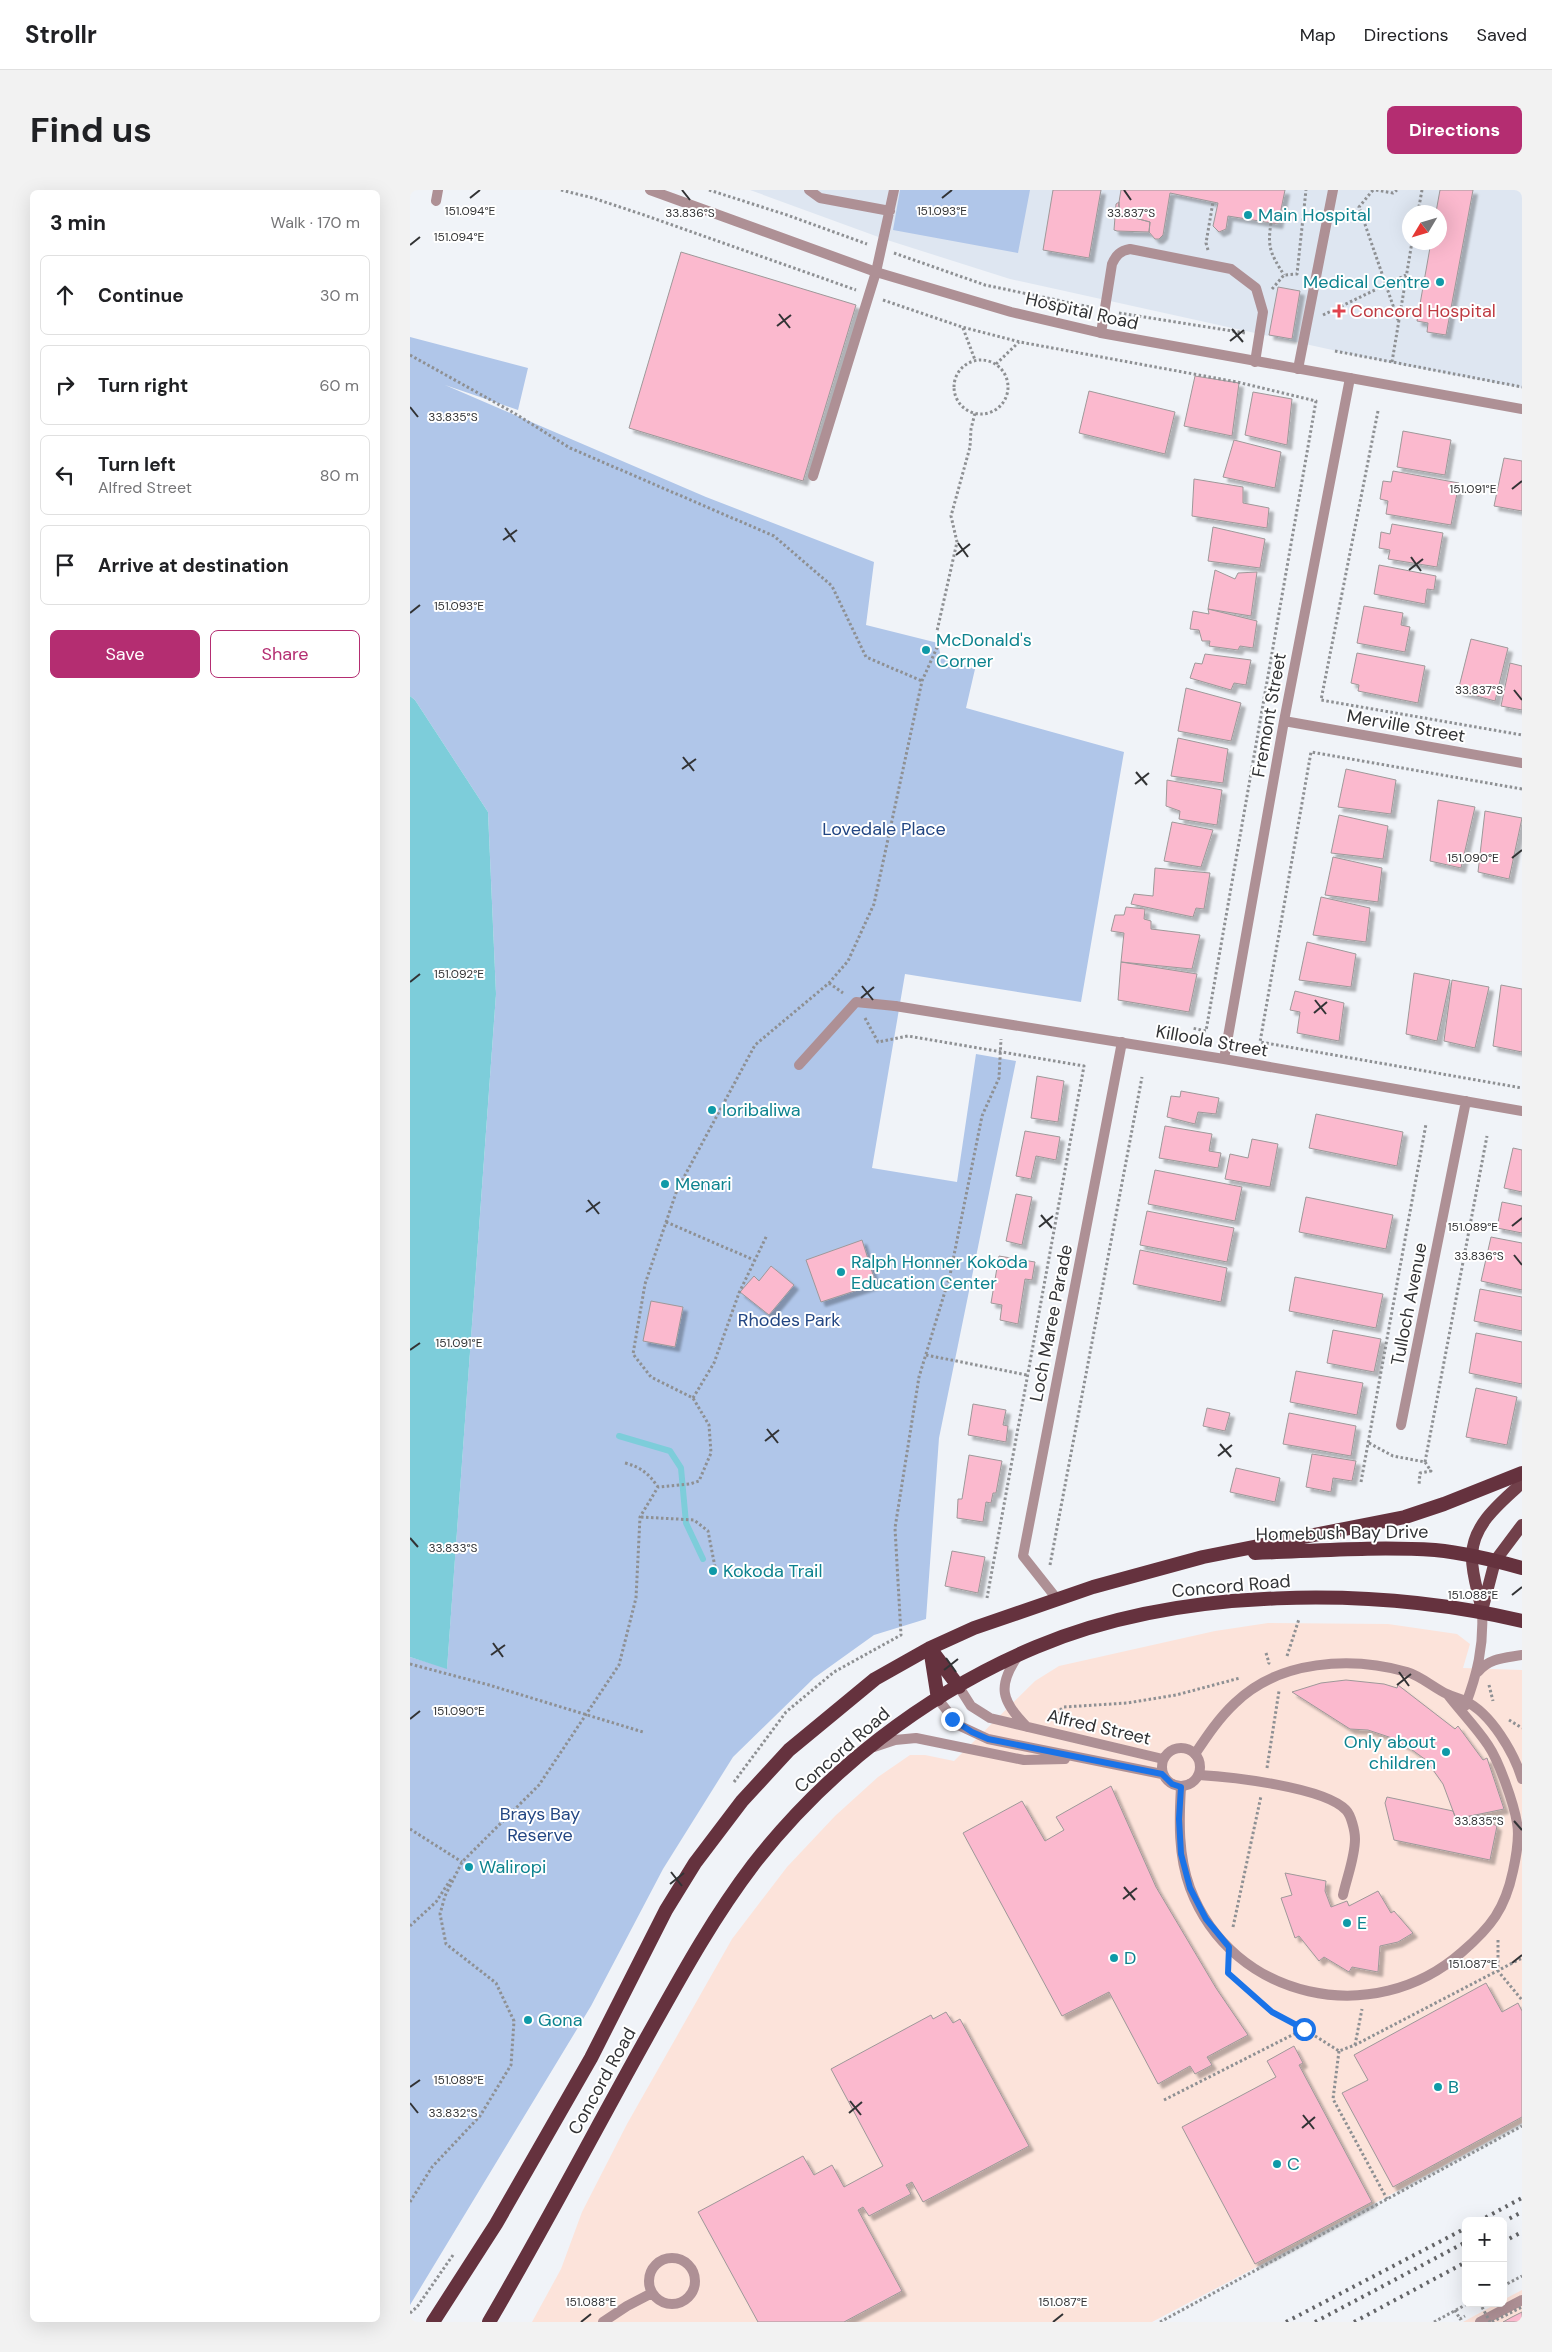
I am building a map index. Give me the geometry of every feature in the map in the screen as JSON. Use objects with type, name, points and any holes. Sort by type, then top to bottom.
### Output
[{"type":"highway","points":[[1222,1554],[1311,1534],[1405,1517],[1444,1504],[1522,1473]]},
{"type":"highway","name":"Homebush Bay Drive","points":[[1222,1554],[1388,1548],[1437,1550],[1471,1555],[1522,1568]]},
{"type":"highway","name":"Concord Road","points":[[433,2322],[496,2224],[591,2058],[666,1910],[695,1863],[742,1801],[789,1750],[875,1679],[930,1648],[974,1628],[1058,1599],[1153,1570],[1222,1554]]},
{"type":"highway","name":"Concord Road","points":[[488,2322],[540,2234],[675,1987],[716,1918],[753,1866],[796,1815],[821,1790],[868,1749],[907,1719],[959,1686],[1019,1655],[1060,1638],[1133,1617],[1185,1608],[1280,1598],[1340,1598],[1417,1602],[1482,1612]]},
{"type":"highway","points":[[1482,1612],[1522,1621]]},
{"type":"highway","points":[[930,1648],[959,1686]]},
{"type":"highway","points":[[930,1648],[938,1699]]},
{"type":"main road","points":[[1482,1612],[1471,1555],[1476,1534],[1487,1517],[1522,1483]]},
{"type":"main road","points":[[1482,1612],[1495,1561],[1522,1525]]},
{"type":"street","points":[[436,201],[438,190]]},
{"type":"street","name":"Hospital Road","points":[[650,190],[876,272],[1011,312],[1101,333],[1522,409]]},
{"type":"street","points":[[809,190],[820,198],[890,211]]},
{"type":"street","points":[[813,476],[876,272],[894,190]]},
{"type":"street","points":[[1298,369],[1333,190]]},
{"type":"street","points":[[1101,333],[1112,264],[1116,256],[1122,251],[1130,249],[1231,269],[1256,288],[1263,312],[1255,362]]},
{"type":"street","name":"Fremont Street","points":[[1224,1059],[1284,722],[1350,378]]},
{"type":"street","name":"Merville Street","points":[[1284,722],[1522,763]]},
{"type":"street","points":[[799,1065],[856,1002]]},
{"type":"street","name":"Killoola Street","points":[[856,1002],[895,1006],[1122,1042],[1522,1111]]},
{"type":"street","name":"Loch Maree Parade","points":[[1058,1599],[1023,1556],[1122,1042]]},
{"type":"street","name":"Tulloch Avenue","points":[[1401,1425],[1466,1102]]},
{"type":"street","points":[[1462,1714],[1477,1673],[1483,1640],[1482,1612]]},
{"type":"street","name":"Alfred Street","points":[[1019,1655],[1004,1679],[1004,1692],[1011,1710],[1028,1727]]},
{"type":"street","points":[[1477,1673],[1489,1662],[1522,1655]]},
{"type":"street","points":[[1195,1754],[1212,1729],[1236,1702],[1276,1677],[1323,1664],[1344,1662],[1368,1663],[1409,1673],[1448,1695],[1467,1702],[1492,1724],[1505,1740],[1522,1779]]},
{"type":"street","name":"Alfred Street","points":[[959,1686],[971,1706],[990,1718],[1162,1759]]},
{"type":"street","points":[[1181,1787],[1179,1819],[1181,1854],[1190,1888],[1206,1919],[1229,1947],[1268,1976],[1291,1987],[1315,1994],[1340,1997],[1365,1996],[1395,1990],[1423,1980],[1449,1964],[1472,1944],[1498,1916],[1510,1887],[1516,1854],[1518,1824],[1489,1746],[1448,1695]]},
{"type":"street","name":"Alfred Street","points":[[938,1699],[952,1719],[972,1732],[1016,1746],[1162,1774]]},
{"type":"street","name":"Alfred Street","points":[[868,1749],[895,1740],[908,1738],[932,1740],[1024,1760],[1086,1758]]},
{"type":"street","points":[[1177,1748],[1187,1748],[1195,1754],[1200,1763],[1199,1775],[1191,1784],[1181,1787],[1172,1784],[1162,1774],[1162,1759],[1168,1752],[1177,1748]]},
{"type":"street","points":[[1199,1775],[1228,1776],[1310,1792],[1335,1802],[1347,1811],[1355,1838],[1343,1895]]},
{"type":"street","points":[[668,2257],[683,2260],[693,2270],[695,2286],[687,2299],[672,2304],[664,2303],[652,2294],[648,2279],[654,2265],[660,2260],[668,2257]]},
{"type":"street","points":[[603,2322],[627,2306],[652,2294]]},
{"type":"street","points":[[1480,2322],[1522,2300]]},
{"type":"path","points":[[561,190],[636,212],[962,327],[1020,342],[1237,382],[1316,401],[1206,1031],[1192,1028]]},
{"type":"path","points":[[709,190],[787,214],[985,285],[1092,307]]},
{"type":"path","points":[[1270,291],[1284,275],[1297,274],[1306,190]]},
{"type":"path","points":[[1397,190],[1392,193],[1374,190],[1359,207],[1398,320]]},
{"type":"path","points":[[1419,205],[1422,190]]},
{"type":"path","points":[[1271,223],[1268,241],[1270,250],[1284,275]]},
{"type":"path","points":[[1392,362],[1411,250]]},
{"type":"path","points":[[1323,315],[1406,275]]},
{"type":"path","points":[[1113,312],[1246,333]]},
{"type":"path","points":[[962,327],[976,360]]},
{"type":"path","points":[[996,364],[1020,342]]},
{"type":"path","points":[[1335,351],[1522,386]]},
{"type":"path","points":[[410,355],[514,413],[570,448],[774,536],[832,586],[866,657],[922,681]]},
{"type":"path","points":[[976,360],[985,360],[996,364],[1003,371],[1008,381],[1005,399],[992,412],[975,413],[961,404],[955,387],[957,376],[962,368],[976,360]]},
{"type":"path","points":[[1378,411],[1321,700],[1522,735]]},
{"type":"path","points":[[658,1487],[690,1484],[699,1481],[711,1453],[709,1425],[693,1398],[651,1378],[634,1354],[645,1284],[677,1190],[755,1045],[829,984],[848,961],[874,904],[922,681],[939,643],[937,631],[957,542],[951,516],[970,447],[971,429],[975,413]]},
{"type":"path","points":[[1522,789],[1311,752],[1260,1042],[1522,1088]]},
{"type":"path","points":[[856,1002],[878,1042],[908,1036],[1084,1066],[987,1598]]},
{"type":"path","points":[[901,1635],[896,1528],[919,1377],[950,1275],[982,1116],[999,1078],[1002,1023]]},
{"type":"path","points":[[1049,1568],[1142,1077]]},
{"type":"path","points":[[1362,1482],[1426,1124]]},
{"type":"path","points":[[1419,1485],[1420,1473],[1431,1471],[1425,1462],[1487,1136]]},
{"type":"path","points":[[666,1222],[754,1260]]},
{"type":"path","points":[[693,1398],[714,1363],[739,1293],[767,1235]]},
{"type":"path","points":[[926,1355],[1028,1375]]},
{"type":"path","points":[[1369,1442],[1394,1456],[1425,1462]]},
{"type":"path","points":[[625,1463],[637,1466],[650,1475],[658,1487]]},
{"type":"path","points":[[410,1926],[436,1902],[462,1862],[539,1784],[588,1715],[619,1665],[636,1598],[640,1517],[658,1487]]},
{"type":"path","points":[[640,1517],[694,1520],[708,1531],[715,1567]]},
{"type":"path","points":[[1282,1658],[1288,1655],[1300,1619]]},
{"type":"path","points":[[1266,1653],[1276,1677],[1280,1695],[1264,1784],[1229,1947],[1228,1973],[1272,2012],[1304,2029],[1339,2052]]},
{"type":"path","points":[[1263,1666],[1276,1660]]},
{"type":"path","points":[[410,1664],[643,1732]]},
{"type":"path","points":[[1053,1716],[1064,1707],[1126,1703],[1176,1695],[1243,1677]]},
{"type":"path","points":[[1488,1681],[1495,1705]]},
{"type":"path","points":[[1508,1719],[1522,1728]]},
{"type":"path","points":[[410,1829],[462,1862]]},
{"type":"path","points":[[410,2202],[432,2168],[480,2116],[510,2065],[514,2021],[496,1983],[446,1944],[440,1914],[445,1896],[462,1862]]},
{"type":"path","points":[[1498,1916],[1498,1971],[1522,2000]]},
{"type":"path","points":[[410,1920],[414,1923]]},
{"type":"path","points":[[1339,2052],[1522,1958]]},
{"type":"path","points":[[1355,2045],[1365,1996]]},
{"type":"path","points":[[1164,2100],[1304,2029]]},
{"type":"path","points":[[1339,2052],[1333,2098],[1387,2199]]},
{"type":"path","points":[[1160,2322],[1522,2126]]},
{"type":"path","points":[[1507,2284],[1522,2276]]},
{"type":"path","points":[[1434,2322],[1462,2307]]},
{"type":"path","points":[[1482,2308],[1491,2322],[1522,2307]]},
{"type":"path","points":[[1456,2310],[1460,2319],[1465,2316]]},
{"type":"shaded area","name":"Concord Hospital","points":[[750,190],[1522,190],[1522,388],[1387,362],[1010,279],[884,239]]},
{"type":"shaded area","points":[[410,696],[415,700],[488,812],[496,994],[447,1669],[410,1657]]},
{"type":"shaded area","points":[[1268,1623],[1388,1624],[1457,1634],[1470,1644],[1463,1668],[1522,1670],[1522,2123],[1152,2322],[532,2322],[561,2269],[582,2212],[627,2124],[732,1939],[787,1867],[835,1816],[878,1777],[910,1755],[925,1755],[954,1761],[1035,1681],[1059,1666],[1215,1631]]},
{"type":"shaded area","points":[[1522,2290],[1522,2322],[1463,2322],[1491,2307],[1507,2307],[1507,2298]]},
{"type":"green space","points":[[900,190],[1030,190],[1018,253],[893,230]]},
{"type":"green space","points":[[410,337],[528,368],[518,410],[445,385],[706,497],[874,562],[866,625],[938,643],[941,658],[975,669],[966,708],[1124,752],[1081,1002],[905,974],[872,1168],[957,1182],[976,1054],[1016,1061],[939,1438],[926,1619],[874,1635],[814,1678],[733,1757],[663,1869],[591,2006],[410,2305],[410,1657],[447,1668],[496,994],[488,812],[415,700],[410,696]]},
{"type":"building","points":[[1053,190],[1101,190],[1089,258],[1043,250]]},
{"type":"building","name":"Main Hospital","points":[[1121,190],[1285,190],[1278,224],[1228,216],[1226,229],[1219,232],[1213,226],[1218,203],[1170,193],[1163,235],[1159,239],[1155,239],[1149,232],[1150,222],[1120,214],[1118,208]]},
{"type":"building","name":"Medical Centre","points":[[1440,190],[1473,190],[1446,335],[1427,332],[1428,323],[1417,321],[1430,250],[1447,250],[1447,205],[1437,205]]},
{"type":"building","points":[[1119,202],[1120,214],[1150,222],[1149,232],[1114,230],[1116,204]]},
{"type":"building","points":[[681,252],[856,305],[803,481],[629,428]]},
{"type":"building","points":[[1278,287],[1300,291],[1292,339],[1269,335]]},
{"type":"building","points":[[1195,376],[1239,383],[1232,436],[1184,426]]},
{"type":"building","points":[[1089,391],[1175,412],[1165,454],[1079,433]]},
{"type":"building","points":[[1253,392],[1292,399],[1287,445],[1245,435]]},
{"type":"building","points":[[1403,431],[1451,440],[1445,475],[1397,467]]},
{"type":"building","points":[[1234,440],[1281,452],[1275,488],[1223,477]]},
{"type":"building","points":[[1504,458],[1522,461],[1522,511],[1494,506]]},
{"type":"building","points":[[1393,471],[1459,483],[1451,525],[1386,514],[1388,501],[1380,499],[1383,481],[1391,482]]},
{"type":"building","points":[[1194,479],[1243,487],[1243,503],[1269,508],[1267,528],[1192,516]]},
{"type":"building","points":[[1392,524],[1443,533],[1437,567],[1388,559],[1390,550],[1379,548],[1381,532],[1390,534]]},
{"type":"building","points":[[1213,527],[1265,539],[1260,568],[1208,561]]},
{"type":"building","points":[[1379,565],[1436,576],[1434,590],[1427,589],[1425,604],[1374,594]]},
{"type":"building","points":[[1215,570],[1235,579],[1238,573],[1257,572],[1251,616],[1208,609]]},
{"type":"building","points":[[1364,606],[1403,613],[1401,625],[1410,627],[1405,652],[1357,643]]},
{"type":"building","points":[[1208,609],[1257,621],[1253,648],[1240,646],[1238,650],[1209,646],[1210,641],[1202,641],[1199,630],[1190,629],[1193,611],[1209,614]]},
{"type":"building","points":[[1471,639],[1508,648],[1495,701],[1458,691]]},
{"type":"building","points":[[1357,653],[1425,666],[1418,703],[1358,691],[1359,685],[1351,683]]},
{"type":"building","points":[[1205,654],[1251,660],[1246,685],[1234,683],[1231,690],[1190,678],[1195,663],[1202,664]]},
{"type":"building","points":[[1510,663],[1522,666],[1522,710],[1501,706]]},
{"type":"building","points":[[1186,688],[1241,703],[1231,741],[1178,731]]},
{"type":"building","points":[[1178,738],[1228,749],[1223,783],[1171,776]]},
{"type":"building","points":[[1346,769],[1396,780],[1391,814],[1338,807]]},
{"type":"building","points":[[1167,780],[1222,790],[1217,825],[1179,819],[1180,811],[1166,806]]},
{"type":"building","points":[[1438,800],[1475,807],[1461,868],[1430,861]]},
{"type":"building","points":[[1485,811],[1522,818],[1509,879],[1478,872]]},
{"type":"building","points":[[1339,815],[1388,826],[1383,859],[1331,853]]},
{"type":"building","points":[[1172,822],[1213,830],[1201,867],[1164,861]]},
{"type":"building","points":[[1333,857],[1382,868],[1378,902],[1325,895]]},
{"type":"building","points":[[1155,868],[1210,873],[1204,909],[1196,908],[1193,917],[1131,904],[1134,894],[1153,896]]},
{"type":"building","points":[[1321,897],[1370,908],[1366,942],[1313,935]]},
{"type":"building","points":[[1126,907],[1145,909],[1144,919],[1151,921],[1151,929],[1200,935],[1192,969],[1121,962],[1124,933],[1111,931],[1115,915],[1124,915]]},
{"type":"building","points":[[1307,942],[1356,954],[1351,987],[1299,980]]},
{"type":"building","points":[[1121,962],[1197,974],[1189,1012],[1118,1000]]},
{"type":"building","points":[[1414,973],[1450,980],[1437,1041],[1406,1034]]},
{"type":"building","points":[[1452,980],[1489,987],[1475,1048],[1444,1041]]},
{"type":"building","points":[[1501,985],[1522,989],[1522,1052],[1493,1046]]},
{"type":"building","points":[[1295,991],[1344,1003],[1339,1041],[1297,1033],[1300,1012],[1290,1010]]},
{"type":"building","points":[[1037,1076],[1064,1081],[1058,1122],[1031,1118]]},
{"type":"building","points":[[1181,1091],[1219,1098],[1216,1114],[1198,1112],[1195,1124],[1167,1117],[1171,1096],[1180,1097]]},
{"type":"building","points":[[1316,1114],[1403,1132],[1397,1166],[1309,1148]]},
{"type":"building","points":[[1165,1126],[1212,1134],[1209,1151],[1221,1153],[1218,1168],[1159,1158]]},
{"type":"building","points":[[1025,1131],[1060,1137],[1056,1160],[1036,1156],[1031,1179],[1016,1176]]},
{"type":"building","points":[[1252,1139],[1278,1144],[1270,1187],[1225,1179],[1230,1154],[1248,1158]]},
{"type":"building","points":[[1513,1148],[1522,1150],[1522,1192],[1504,1188]]},
{"type":"building","points":[[1155,1170],[1242,1187],[1235,1221],[1148,1204]]},
{"type":"building","points":[[1016,1194],[1032,1197],[1022,1245],[1006,1241]]},
{"type":"building","points":[[1306,1197],[1393,1215],[1386,1249],[1299,1232]]},
{"type":"building","points":[[1502,1202],[1522,1206],[1522,1233],[1497,1228]]},
{"type":"building","points":[[1147,1211],[1234,1228],[1227,1262],[1140,1245]]},
{"type":"building","points":[[1491,1237],[1522,1243],[1522,1290],[1481,1281]]},
{"type":"building","name":"Ralph Honner Kokoda Education Center","points":[[862,1240],[876,1284],[821,1302],[806,1260]]},
{"type":"building","points":[[1140,1250],[1227,1268],[1221,1302],[1133,1284]]},
{"type":"building","points":[[999,1256],[1035,1262],[1032,1280],[1025,1279],[1018,1324],[1000,1320],[1002,1305],[991,1303]]},
{"type":"building","points":[[771,1266],[794,1285],[769,1315],[740,1292],[754,1276],[759,1281]]},
{"type":"building","points":[[1295,1277],[1383,1294],[1376,1328],[1289,1311]]},
{"type":"building","points":[[1480,1289],[1522,1297],[1522,1331],[1474,1321]]},
{"type":"building","points":[[651,1301],[683,1307],[675,1347],[643,1341]]},
{"type":"building","points":[[1333,1330],[1381,1339],[1374,1372],[1327,1363]]},
{"type":"building","points":[[1476,1333],[1522,1342],[1522,1384],[1469,1373]]},
{"type":"building","points":[[1296,1371],[1363,1383],[1357,1415],[1290,1402]]},
{"type":"building","points":[[1476,1388],[1517,1397],[1507,1445],[1466,1437]]},
{"type":"building","points":[[973,1404],[1006,1410],[1003,1425],[1008,1426],[1006,1442],[968,1435]]},
{"type":"building","points":[[1207,1408],[1230,1413],[1225,1431],[1203,1426]]},
{"type":"building","points":[[1289,1413],[1356,1426],[1351,1456],[1283,1444]]},
{"type":"building","points":[[1312,1454],[1356,1461],[1352,1481],[1333,1478],[1331,1492],[1306,1487]]},
{"type":"building","points":[[969,1455],[1002,1461],[996,1493],[993,1493],[991,1503],[986,1502],[983,1522],[957,1518],[958,1499],[962,1499]]},
{"type":"building","points":[[1236,1468],[1280,1478],[1275,1502],[1230,1492]]},
{"type":"building","points":[[952,1551],[985,1557],[978,1593],[945,1586]]},
{"type":"building","name":"Only about children","points":[[1346,1680],[1384,1684],[1397,1688],[1398,1685],[1455,1729],[1458,1726],[1483,1760],[1487,1758],[1504,1809],[1456,1819],[1443,1784],[1426,1760],[1408,1747],[1389,1737],[1368,1730],[1350,1729],[1292,1692],[1321,1683]]},
{"type":"building","name":"D","points":[[1111,1786],[1156,1887],[1216,1988],[1248,2035],[1207,2057],[1212,2065],[1195,2074],[1190,2066],[1158,2084],[1109,1992],[1062,2016],[963,1833],[1022,1801],[1045,1841],[1064,1830],[1056,1817]]},
{"type":"building","points":[[1387,1797],[1453,1811],[1456,1819],[1475,1815],[1494,1819],[1493,1824],[1497,1826],[1490,1860],[1394,1840],[1385,1803]]},
{"type":"building","name":"E","points":[[1285,1873],[1326,1881],[1325,1891],[1331,1907],[1347,1901],[1349,1906],[1378,1891],[1391,1913],[1394,1911],[1413,1933],[1398,1942],[1380,1946],[1378,1972],[1352,1967],[1349,1972],[1324,1957],[1319,1961],[1299,1936],[1295,1938],[1281,1898],[1292,1895]]},
{"type":"building","name":"B","points":[[1486,1983],[1502,2012],[1518,2003],[1522,2011],[1522,2117],[1393,2187],[1342,2093],[1368,2080],[1354,2055]]},
{"type":"building","points":[[946,2012],[953,2023],[960,2019],[1029,2146],[923,2202],[912,2182],[906,2185],[911,2194],[869,2216],[863,2207],[858,2210],[902,2291],[844,2322],[758,2322],[698,2212],[803,2156],[814,2175],[832,2165],[844,2187],[883,2166],[831,2069],[931,2015],[933,2019]]},
{"type":"building","name":"C","points":[[1294,2046],[1303,2063],[1299,2065],[1372,2202],[1255,2264],[1182,2127],[1276,2077],[1267,2061]]},
{"type":"building","points":[[1522,2312],[1522,2322],[1503,2322],[1512,2317]]},
{"type":"waterway","points":[[619,1436],[670,1451],[681,1468],[686,1523],[703,1559]]},
{"type":"railway","points":[[1486,2217],[1522,2198]]},
{"type":"railway","points":[[1507,2220],[1522,2212]]},
{"type":"railway","points":[[1286,2322],[1462,2230]]},
{"type":"railway","points":[[1507,2240],[1522,2232]]},
{"type":"railway","points":[[1315,2322],[1462,2244]]},
{"type":"railway","points":[[1354,2322],[1462,2264]]},
{"type":"place","name":"Main Hospital","points":[[1248,215]]},
{"type":"place","name":"Medical Centre","points":[[1440,282]]},
{"type":"place","name":"Concord Hospital","points":[[1339,311]]},
{"type":"place","name":"McDonald's Corner","points":[[926,650]]},
{"type":"place","name":"Ioribaliwa","points":[[712,1110]]},
{"type":"place","name":"Menari","points":[[665,1184]]},
{"type":"place","name":"Ralph Honner Kokoda Education Center","points":[[841,1272]]},
{"type":"place","name":"Kokoda Trail","points":[[713,1571]]},
{"type":"place","name":"Only about children","points":[[1446,1752]]},
{"type":"place","name":"Waliropi","points":[[469,1867]]},
{"type":"place","name":"E","points":[[1347,1923]]},
{"type":"place","name":"D","points":[[1114,1958]]},
{"type":"place","name":"Gona","points":[[528,2020]]},
{"type":"place","name":"B","points":[[1438,2087]]},
{"type":"place","name":"C","points":[[1277,2164]]},
{"type":"route","points":[[952,1719],[958,1725],[988,1739],[1162,1774],[1166,1780],[1181,1787],[1179,1819],[1181,1854],[1190,1888],[1206,1919],[1229,1947],[1228,1973],[1272,2012],[1304,2029]]},
{"type":"park label","name":"Lovedale Place","points":[[884,829]]},
{"type":"park label","name":"Rhodes Park","points":[[789,1320]]},
{"type":"park label","name":"Brays Bay Reserve","points":[[540,1824]]}]
